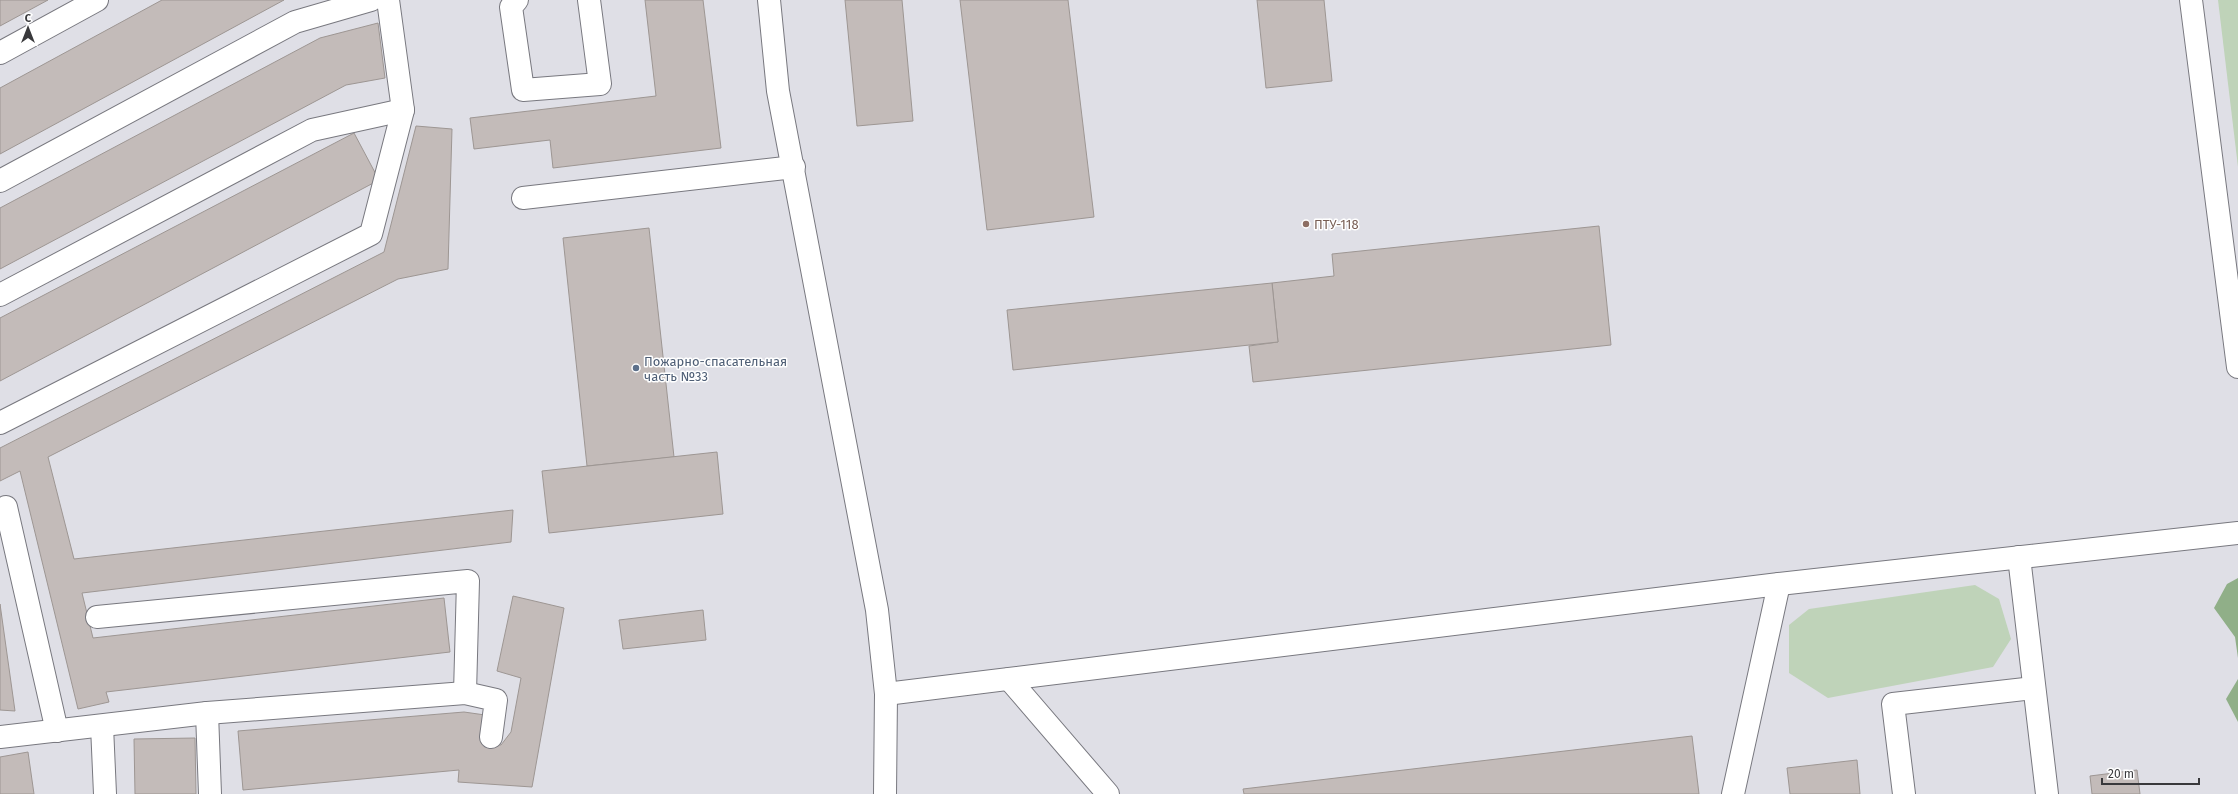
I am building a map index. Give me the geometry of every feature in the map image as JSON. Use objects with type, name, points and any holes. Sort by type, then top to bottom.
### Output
[{"type":"street","points":[[0,53],[97,0]]},
{"type":"street","points":[[0,181],[295,22],[371,0]]},
{"type":"street","points":[[0,423],[370,234],[403,110],[388,0]]},
{"type":"street","points":[[517,0],[511,7],[523,90],[600,84],[589,0]]},
{"type":"street","points":[[769,0],[778,91],[794,167],[877,610],[886,694],[885,794]]},
{"type":"street","points":[[2191,0],[2238,367]]},
{"type":"street","points":[[0,295],[312,130],[403,110]]},
{"type":"street","points":[[522,198],[794,167]]},
{"type":"street","points":[[6,507],[57,731]]},
{"type":"street","points":[[886,694],[1779,584],[2238,533]]},
{"type":"street","points":[[2019,557],[2047,794]]},
{"type":"street","points":[[97,617],[468,581],[465,692]]},
{"type":"street","points":[[1732,794],[1779,584]]},
{"type":"street","points":[[1009,679],[1108,794]]},
{"type":"street","points":[[1904,794],[1893,704],[2034,688]]},
{"type":"street","points":[[0,737],[102,726],[207,712],[465,692],[496,700],[491,737]]},
{"type":"street","points":[[207,712],[210,794]]},
{"type":"street","points":[[102,726],[105,794]]},
{"type":"green space","points":[[2218,0],[2238,0],[2238,167]]},
{"type":"green space","points":[[2238,578],[2238,658],[2235,637],[2214,608],[2227,584]]},
{"type":"green space","points":[[1975,585],[1999,599],[2011,639],[1993,667],[1828,698],[1789,673],[1789,625],[1809,609]]},
{"type":"green space","points":[[2238,679],[2238,722],[2226,699]]},
{"type":"building","points":[[0,0],[48,0],[0,26]]},
{"type":"building","points":[[162,0],[284,0],[0,154],[0,88]]},
{"type":"building","points":[[645,0],[703,0],[721,148],[553,168],[550,140],[474,149],[470,118],[656,96]]},
{"type":"building","points":[[845,0],[902,0],[913,121],[857,126]]},
{"type":"building","points":[[960,0],[1068,0],[1094,217],[987,230]]},
{"type":"building","points":[[1257,0],[1324,0],[1332,81],[1266,88]]},
{"type":"building","points":[[378,23],[385,78],[346,85],[0,269],[0,208],[320,38]]},
{"type":"building","points":[[416,126],[452,129],[448,269],[398,279],[48,457],[74,559],[513,510],[511,542],[82,593],[93,638],[444,598],[450,652],[106,692],[109,702],[78,709],[20,471],[0,481],[0,448],[384,252]]},
{"type":"building","points":[[354,133],[379,180],[0,381],[0,318]]},
{"type":"building","points":[[1599,226],[1611,345],[1253,382],[1249,346],[1278,342],[1272,283],[1334,276],[1332,254]]},
{"type":"building","points":[[649,228],[674,457],[587,466],[563,238]]},
{"type":"building","points":[[1272,283],[1278,342],[1013,370],[1007,310]]},
{"type":"building","points":[[717,452],[723,514],[549,533],[542,471]]},
{"type":"building","points":[[513,596],[564,608],[532,787],[458,782],[459,770],[243,790],[238,731],[464,712],[485,715],[481,743],[501,745],[511,732],[521,678],[497,671]]},
{"type":"building","points":[[0,604],[15,711],[0,710]]},
{"type":"building","points":[[703,610],[706,640],[623,649],[619,620]]},
{"type":"building","points":[[1692,736],[1699,794],[1244,794],[1243,789]]},
{"type":"building","points":[[195,738],[196,794],[135,794],[134,739]]},
{"type":"building","points":[[28,752],[34,794],[0,794],[0,757]]},
{"type":"building","points":[[1857,760],[1860,794],[1790,794],[1787,768]]},
{"type":"building","points":[[2137,770],[2140,794],[2092,794],[2090,776]]},
{"type":"place","name":"ПТУ-118","points":[[1306,224]]},
{"type":"place","name":"Пожарно-спасательная часть №33","points":[[636,368]]}]
